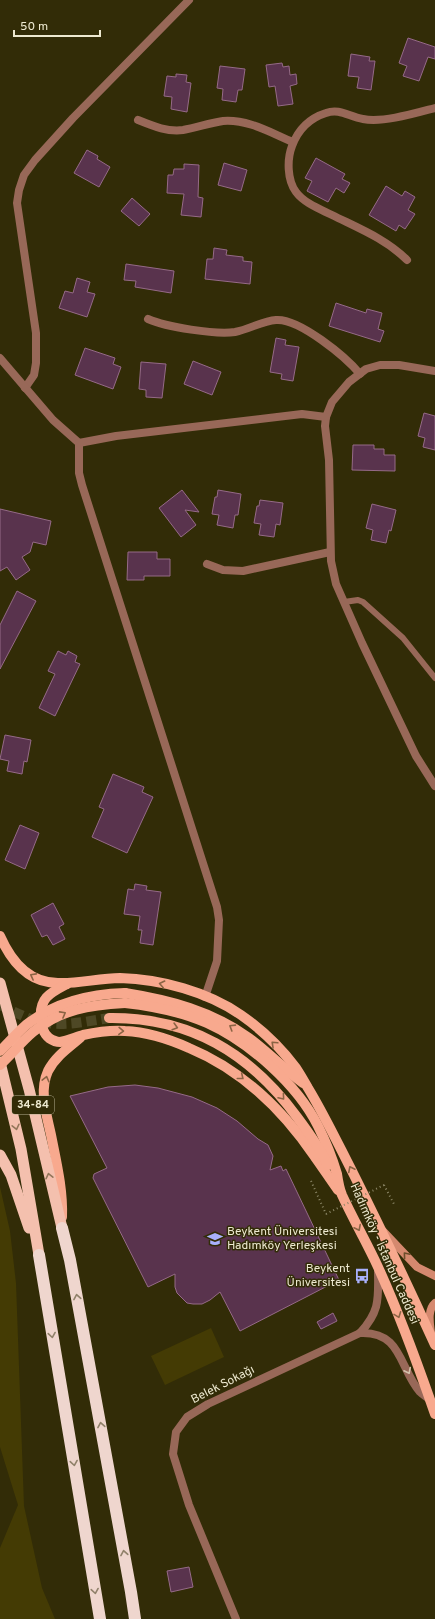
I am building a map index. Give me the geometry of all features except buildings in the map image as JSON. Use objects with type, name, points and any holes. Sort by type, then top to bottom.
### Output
[{"type":"highway","name":"34-84","points":[[0,983],[29,1089],[62,1228]]},
{"type":"highway","name":"34-84","points":[[0,1063],[21,1149],[39,1255]]},
{"type":"highway","points":[[0,1155],[11,1175],[39,1255],[100,1619]]},
{"type":"highway","points":[[62,1228],[70,1260],[135,1619]]},
{"type":"main road","points":[[0,936],[11,958],[17,965],[35,978],[47,982],[58,983],[120,978],[144,980],[190,991],[224,1004],[242,1015],[279,1048],[296,1068],[306,1086]]},
{"type":"main road","points":[[70,982],[45,998],[40,1008],[42,1028],[48,1037],[53,1041],[60,1042],[83,1035],[112,1031],[141,1032],[177,1042],[217,1061],[255,1088],[273,1106],[315,1157],[341,1193]]},
{"type":"main road","points":[[0,1051],[26,1025],[59,1005],[87,997],[106,994],[125,998]]},
{"type":"main road","points":[[0,1063],[34,1032],[69,1011],[125,998]]},
{"type":"main road","name":"Hadımköy - İstanbul Caddesi","points":[[125,998],[168,1001],[216,1018],[247,1037],[306,1086],[317,1104],[381,1228],[433,1340]]},
{"type":"main road","name":"Hadımköy - İstanbul Caddesi","points":[[125,998],[206,1023],[242,1044],[261,1059],[290,1086],[306,1106],[331,1155],[341,1193],[378,1266],[435,1414]]},
{"type":"main road","points":[[109,1018],[144,1020],[188,1031],[209,1039],[248,1064],[284,1099],[320,1149],[341,1193]]},
{"type":"main road","points":[[62,1228],[60,1178],[44,1104],[44,1087],[48,1072],[55,1060],[83,1035]]},
{"type":"main road","points":[[381,1228],[417,1267],[435,1276]]},
{"type":"main road","points":[[433,1340],[430,1316],[435,1303]]},
{"type":"street","points":[[25,388],[34,375],[36,363],[36,333],[17,203],[19,190],[24,175],[35,160],[73,118],[189,0]]},
{"type":"street","points":[[407,260],[386,243],[320,209],[296,193],[291,182],[289,153],[303,127],[313,119],[326,113],[339,111],[364,119],[376,119],[393,118],[435,108]]},
{"type":"street","points":[[138,120],[155,127],[169,130],[183,130],[223,121],[246,123],[294,142]]},
{"type":"street","points":[[148,319],[173,327],[237,332],[262,322],[278,319],[292,323],[310,333],[350,362],[360,374]]},
{"type":"street","points":[[0,358],[53,420],[79,443],[79,467],[82,485],[220,920],[217,961],[205,997]]},
{"type":"street","points":[[435,371],[399,365],[380,365],[366,369],[349,382],[332,402],[326,417],[325,426],[329,460],[330,561],[336,584],[416,756],[435,786]]},
{"type":"street","points":[[79,443],[116,436],[302,414],[326,417]]},
{"type":"street","points":[[206,564],[223,570],[243,571],[330,552]]},
{"type":"street","name":"Belek Sokağı","points":[[236,1619],[189,1505],[173,1454],[176,1432],[187,1417],[208,1404],[360,1333],[368,1324],[376,1309],[378,1295],[378,1266]]},
{"type":"street","points":[[360,1333],[371,1332],[389,1341],[400,1354],[413,1381],[421,1392],[430,1400]]},
{"type":"lane","points":[[344,602],[358,600],[363,602],[402,638],[435,678]]},
{"type":"path","points":[[311,1181],[326,1214],[384,1185],[395,1206]]},
{"type":"shaded area","points":[[0,1187],[10,1231],[16,1283],[24,1506],[42,1588],[55,1619],[0,1619],[0,1548],[18,1505],[0,1447]]},
{"type":"shaded area","points":[[211,1328],[224,1357],[165,1385],[151,1356]]},
{"type":"tunnel","points":[[0,1005],[29,1018],[55,1024],[70,1024],[109,1018]]},
{"type":"place","name":"Beykent Üniversitesi Hadımköy Yerleşkesi","points":[[215,1239]]},
{"type":"place","name":"Beykent Üniversitesi","points":[[362,1276]]}]
